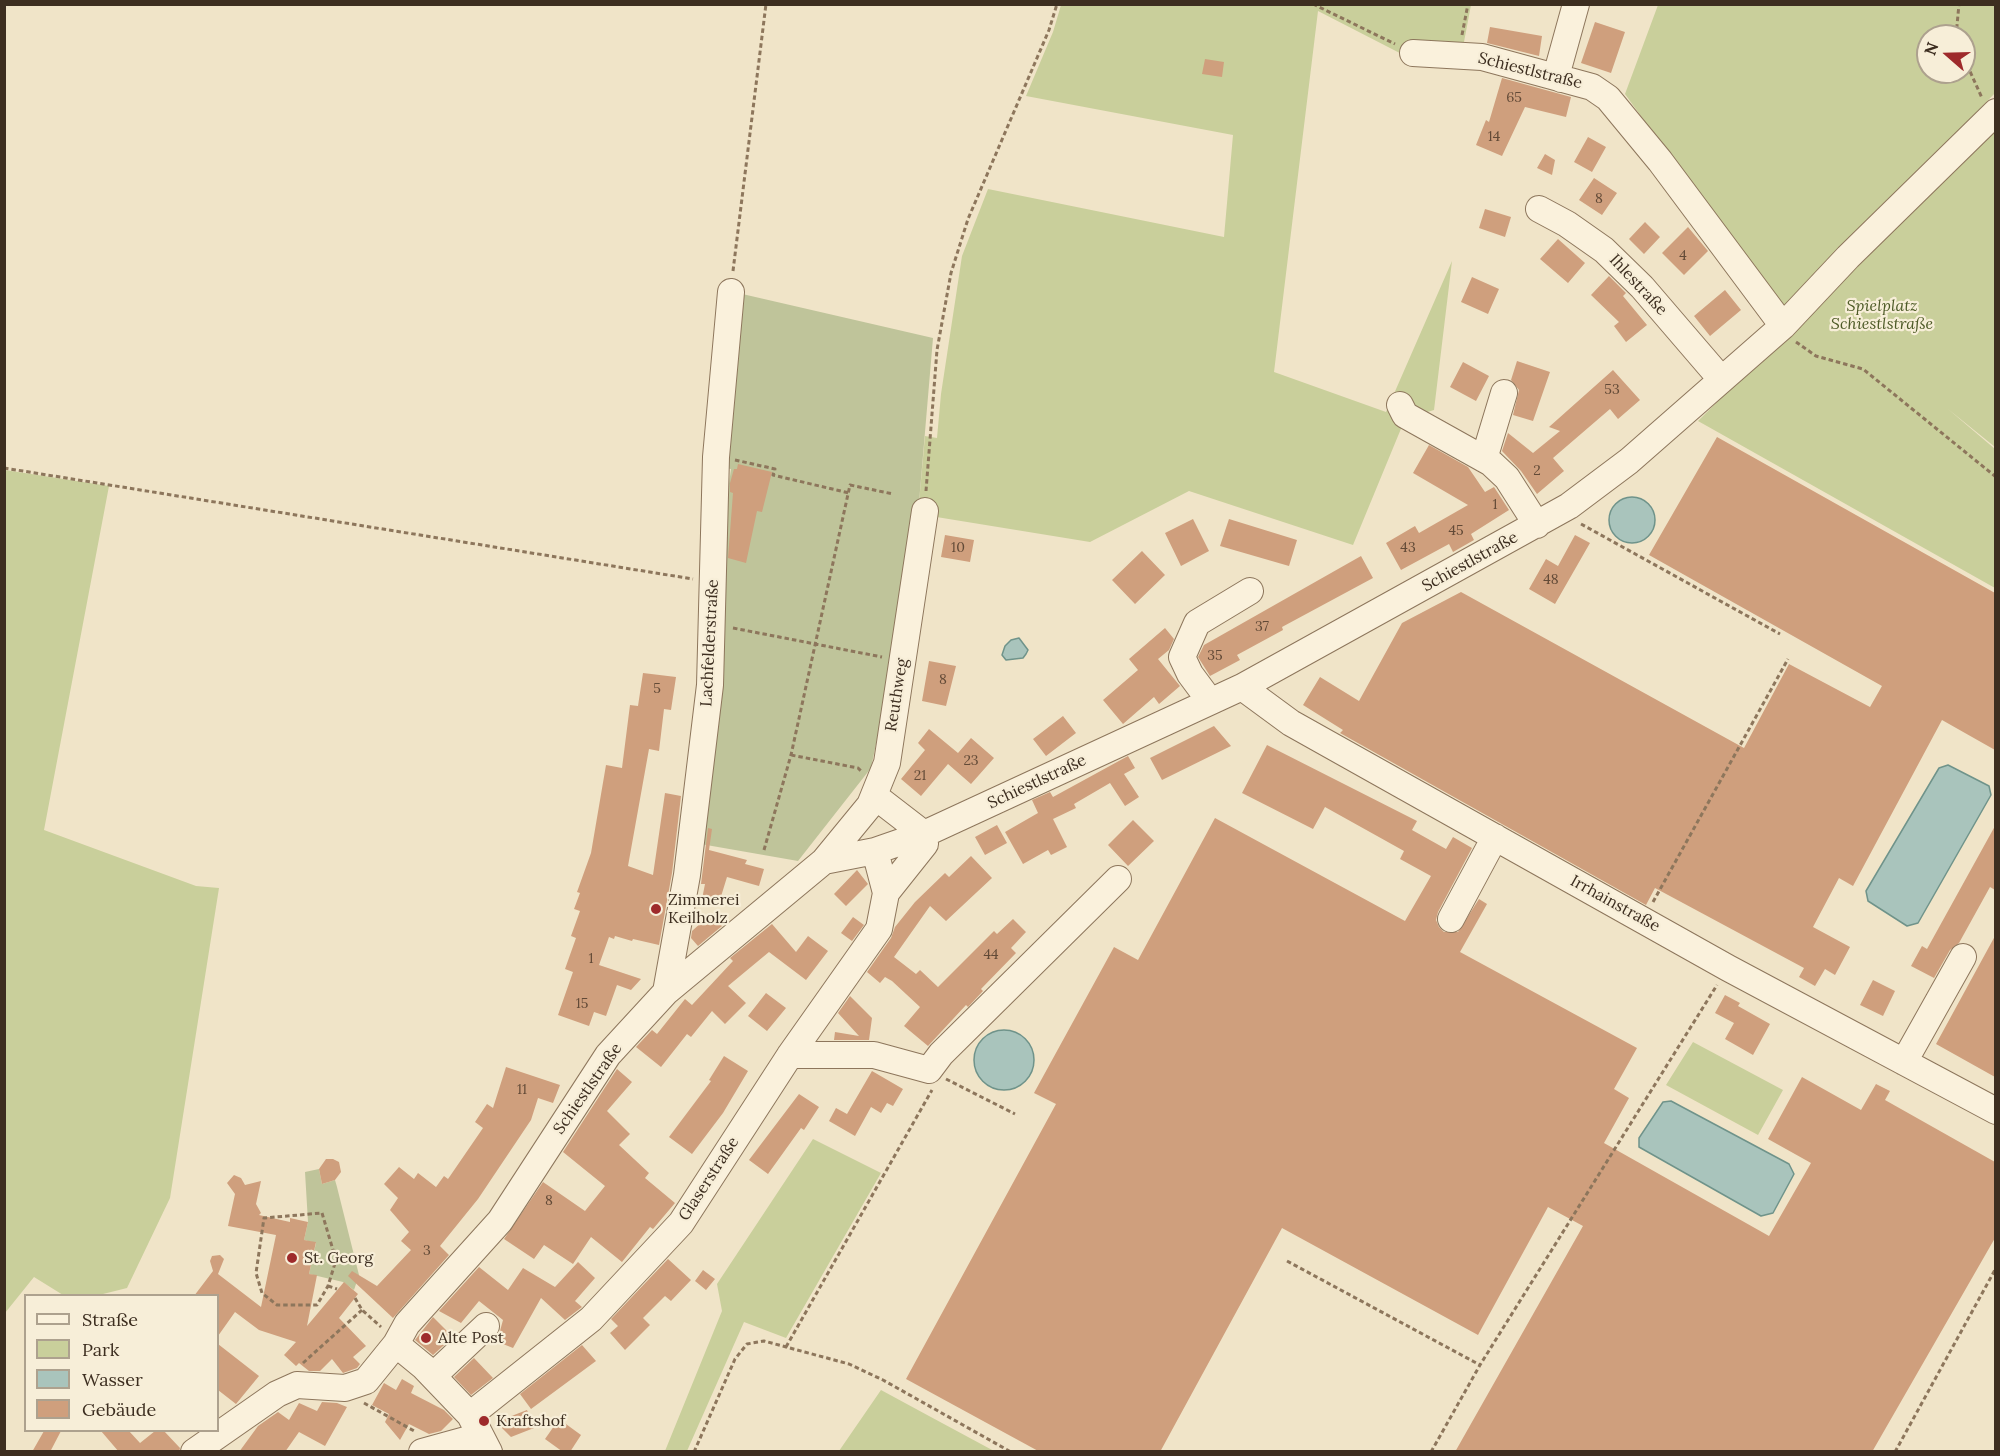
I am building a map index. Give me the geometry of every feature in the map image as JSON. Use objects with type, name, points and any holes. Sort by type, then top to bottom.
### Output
[{"type":"street","points":[[1561,79],[1558,69],[1576,4]]},
{"type":"street","name":"Schiestlstraße","points":[[1413,53],[1482,57],[1592,87],[1608,98],[1660,160],[1783,326]]},
{"type":"street","name":"Schiestlstraße","points":[[345,1388],[366,1381],[396,1344],[407,1324],[500,1221],[608,1055],[666,992],[824,861],[875,851],[924,834],[1242,687],[1569,506],[1629,461],[1783,326],[1993,114]]},
{"type":"street","name":"Ihlestraße","points":[[1539,209],[1567,224],[1604,250],[1642,287],[1721,379]]},
{"type":"street","name":"Lachfelderstraße","points":[[666,992],[687,875],[709,697],[716,455],[730,292]]},
{"type":"street","points":[[1488,461],[1504,393]]},
{"type":"street","points":[[1400,405],[1405,415],[1488,461],[1507,478],[1537,525]]},
{"type":"street","name":"Reuthweg","points":[[824,861],[876,797],[887,763],[925,511]]},
{"type":"street","points":[[1210,701],[1190,674],[1182,657],[1197,623],[1250,591]]},
{"type":"street","name":"Irrhainstraße","points":[[1242,687],[1291,723],[1728,968],[1995,1111]]},
{"type":"street","points":[[876,797],[924,834]]},
{"type":"street","name":"Glaserstraße","points":[[886,893],[925,844],[924,834]]},
{"type":"street","points":[[1451,919],[1494,837]]},
{"type":"street","name":"Glaserstraße","points":[[427,1449],[480,1434],[681,1223],[790,1055],[879,929],[886,893],[875,851]]},
{"type":"street","points":[[790,1055],[873,1055],[934,1073],[941,1053],[1118,879]]},
{"type":"street","points":[[1904,1062],[1963,957]]},
{"type":"street","points":[[433,1376],[486,1326]]},
{"type":"street","points":[[396,1344],[433,1376],[480,1434]]},
{"type":"street","points":[[194,1452],[277,1394],[297,1385],[345,1388]]},
{"type":"path","points":[[730,292],[766,4]]},
{"type":"path","points":[[925,511],[937,350],[951,273],[968,219],[1058,4]]},
{"type":"path","points":[[1313,4],[1413,53]]},
{"type":"path","points":[[1458,56],[1468,4]]},
{"type":"path","points":[[1957,24],[1959,4]]},
{"type":"path","points":[[1976,81],[1993,114]]},
{"type":"path","points":[[1783,326],[1795,341],[1816,356],[1863,369],[1995,477]]},
{"type":"path","points":[[716,455],[775,469],[773,475],[849,493]]},
{"type":"path","points":[[4,468],[713,582]]},
{"type":"path","points":[[764,850],[791,755],[850,485],[893,494]]},
{"type":"path","points":[[1569,506],[1575,521],[1780,634]]},
{"type":"path","points":[[725,626],[887,658]]},
{"type":"path","points":[[1643,920],[1788,659]]},
{"type":"path","points":[[791,755],[858,768],[876,797]]},
{"type":"path","points":[[1431,1452],[1480,1365],[1728,968]]},
{"type":"path","points":[[786,1347],[934,1073],[1015,1114]]},
{"type":"path","points":[[322,1213],[336,1260],[328,1286],[317,1305],[277,1305],[262,1293],[255,1273],[264,1218],[322,1213]]},
{"type":"path","points":[[1287,1261],[1480,1365]]},
{"type":"path","points":[[1895,1452],[1995,1268]]},
{"type":"path","points":[[328,1286],[337,1290]]},
{"type":"path","points":[[355,1298],[362,1310],[396,1344]]},
{"type":"path","points":[[297,1385],[302,1365],[362,1310]]},
{"type":"path","points":[[694,1452],[735,1359],[747,1344],[764,1341],[849,1364],[883,1380],[1011,1452]]},
{"type":"path","points":[[345,1388],[369,1407],[428,1439],[427,1449]]},
{"type":"green space","points":[[1061,5],[1471,5],[1460,63],[1425,66],[1318,11],[1274,372],[1386,412],[1452,261],[1434,410],[1405,419],[1353,545],[1189,491],[1090,542],[918,514],[925,436],[937,438],[941,394],[962,256],[988,189],[1224,237],[1233,135],[1026,96],[1053,32]]},
{"type":"green space","points":[[1658,5],[1995,5],[1995,93],[1784,315],[1625,94]]},
{"type":"green space","name":"Spielplatz Schiestlstraße","points":[[1995,125],[1995,447],[1948,409],[1995,449],[1995,588],[1698,421]]},
{"type":"green space","points":[[738,293],[933,338],[918,514],[894,657],[871,768],[798,861],[695,843],[719,556],[731,469],[719,467]]},
{"type":"green space","points":[[5,470],[109,486],[44,830],[196,886],[219,888],[170,1198],[127,1288],[103,1294],[61,1294],[34,1277],[5,1313]]},
{"type":"green space","points":[[1693,1042],[1783,1090],[1758,1135],[1666,1085]]},
{"type":"green space","points":[[813,1139],[881,1173],[786,1338],[744,1322],[687,1451],[665,1451],[722,1311],[717,1284]]},
{"type":"green space","points":[[319,1169],[322,1184],[335,1180],[359,1275],[354,1290],[343,1282],[309,1274],[316,1243],[304,1240],[308,1222],[305,1172]]},
{"type":"green space","points":[[881,1390],[929,1416],[994,1451],[839,1451]]},
{"type":"water","points":[[1632,497],[1648,504],[1655,520],[1648,536],[1632,543],[1616,536],[1609,520],[1616,504]]},
{"type":"water","points":[[1019,638],[1028,650],[1026,654],[1023,658],[1006,660],[1002,655],[1005,646],[1011,640]]},
{"type":"water","points":[[1948,765],[1989,786],[1991,795],[1918,923],[1907,926],[1868,901],[1866,891],[1939,768]]},
{"type":"water","points":[[1004,1030],[1021,1035],[1029,1043],[1034,1060],[1029,1077],[1021,1085],[1004,1090],[987,1085],[979,1077],[974,1060],[979,1043],[987,1035]]},
{"type":"water","points":[[1671,1101],[1789,1164],[1794,1174],[1773,1213],[1761,1216],[1639,1147],[1639,1138],[1663,1102]]},
{"type":"building","points":[[1595,22],[1625,32],[1611,73],[1581,63]]},
{"type":"building","points":[[1490,27],[1542,36],[1539,56],[1487,43]]},
{"type":"building","points":[[1205,59],[1224,62],[1222,77],[1202,74]]},
{"type":"building","points":[[1502,78],[1571,97],[1566,117],[1525,107],[1502,156],[1476,145],[1486,120],[1489,122]]},
{"type":"building","points":[[1588,137],[1606,147],[1592,172],[1574,162]]},
{"type":"building","points":[[1545,154],[1555,160],[1552,175],[1537,168]]},
{"type":"building","points":[[1594,178],[1617,193],[1602,215],[1579,200]]},
{"type":"building","points":[[1485,209],[1511,217],[1505,237],[1479,228]]},
{"type":"building","points":[[1645,222],[1660,237],[1644,254],[1629,239]]},
{"type":"building","points":[[1688,227],[1708,251],[1684,275],[1662,253]]},
{"type":"building","points":[[1558,239],[1585,263],[1568,283],[1540,259]]},
{"type":"building","points":[[1609,276],[1626,293],[1623,296],[1647,325],[1626,342],[1614,326],[1619,322],[1591,295]]},
{"type":"building","points":[[1472,277],[1499,289],[1488,314],[1461,302]]},
{"type":"building","points":[[1725,290],[1741,310],[1710,336],[1694,316]]},
{"type":"building","points":[[1517,361],[1550,372],[1533,421],[1513,415],[1519,390],[1511,380]]},
{"type":"building","points":[[1463,362],[1489,376],[1476,401],[1450,387]]},
{"type":"building","points":[[1613,370],[1640,400],[1618,419],[1610,409],[1553,458],[1564,471],[1537,494],[1521,471],[1502,451],[1508,433],[1533,453],[1560,431],[1549,427]]},
{"type":"building","points":[[1717,437],[1995,593],[1995,750],[1942,720],[1853,886],[1839,878],[1813,927],[1850,947],[1835,975],[1825,969],[1815,986],[1799,977],[1804,968],[1655,888],[1646,905],[1340,733],[1343,730],[1303,705],[1320,677],[1359,701],[1402,623],[1461,592],[1744,748],[1789,664],[1870,707],[1882,686],[1649,555]]},
{"type":"building","points":[[1429,445],[1468,467],[1485,492],[1494,487],[1509,510],[1471,534],[1474,540],[1453,552],[1449,544],[1401,570],[1386,543],[1415,526],[1419,533],[1468,505],[1413,473]]},
{"type":"building","points":[[738,464],[772,472],[762,512],[757,511],[746,563],[728,558],[733,493],[730,492],[730,483]]},
{"type":"building","points":[[1193,519],[1209,551],[1181,566],[1165,533]]},
{"type":"building","points":[[1229,519],[1297,540],[1289,566],[1220,546]]},
{"type":"building","points":[[945,535],[974,540],[970,562],[941,557]]},
{"type":"building","points":[[1575,535],[1590,543],[1555,604],[1529,589],[1546,559],[1558,566]]},
{"type":"building","points":[[1142,551],[1165,575],[1135,604],[1112,580]]},
{"type":"building","points":[[1361,556],[1373,578],[1282,627],[1283,630],[1237,655],[1240,660],[1210,676],[1198,657],[1204,645]]},
{"type":"building","points":[[1165,628],[1174,639],[1169,650],[1158,659],[1180,686],[1159,704],[1154,697],[1123,724],[1103,700],[1138,670],[1129,659]]},
{"type":"building","points":[[929,661],[956,666],[946,706],[922,701]]},
{"type":"building","points":[[643,673],[676,677],[671,710],[664,709],[659,751],[649,749],[628,866],[653,875],[665,793],[681,796],[672,873],[659,945],[615,936],[614,939],[609,937],[599,965],[641,979],[631,990],[617,985],[606,1016],[594,1012],[589,1026],[558,1015],[573,972],[565,969],[576,938],[571,936],[580,911],[574,909],[580,893],[577,892],[591,853],[606,765],[622,768],[630,705],[638,706]]},
{"type":"building","points":[[1063,716],[1076,733],[1046,756],[1033,739]]},
{"type":"building","points":[[1214,726],[1231,746],[1162,780],[1150,758]]},
{"type":"building","points":[[929,729],[958,753],[971,738],[994,758],[971,784],[948,764],[921,796],[901,779],[925,750],[918,743]]},
{"type":"building","points":[[1267,745],[1417,821],[1412,830],[1446,849],[1453,837],[1472,848],[1438,912],[1436,920],[1439,927],[1444,932],[1458,932],[1479,899],[1487,904],[1460,952],[1637,1048],[1614,1089],[1629,1098],[1604,1143],[1769,1236],[1811,1163],[1768,1139],[1802,1077],[1861,1110],[1876,1084],[1890,1091],[1885,1100],[1995,1162],[1995,1238],[1872,1452],[1455,1452],[1583,1226],[1548,1207],[1478,1335],[1282,1228],[1160,1452],[1040,1452],[906,1379],[1056,1104],[1034,1093],[1114,947],[1138,960],[1215,818],[1405,921],[1431,876],[1400,859],[1404,851],[1325,807],[1313,829],[1242,793]]},
{"type":"building","points":[[1128,756],[1135,768],[1124,774],[1139,797],[1125,806],[1110,783],[1074,804],[1076,808],[1053,819],[1067,847],[1051,855],[1048,850],[1023,864],[1005,832],[1038,813],[1032,800],[1050,792],[1053,797]]},
{"type":"building","points":[[1133,820],[1154,841],[1128,866],[1108,845]]},
{"type":"building","points":[[997,825],[1007,843],[985,855],[975,837]]},
{"type":"building","points":[[1995,826],[1995,890],[1990,887],[1959,943],[1950,950],[1934,978],[1911,966],[1922,946],[1927,949]]},
{"type":"building","points":[[708,828],[712,829],[709,850],[747,860],[745,864],[764,869],[759,886],[727,877],[719,903],[702,899],[705,884],[701,884]]},
{"type":"building","points":[[971,856],[992,878],[946,921],[930,906],[894,957],[916,974],[920,970],[938,987],[994,931],[997,934],[1013,919],[1026,932],[1011,948],[1016,953],[981,989],[983,991],[968,1007],[966,1005],[928,1046],[904,1026],[920,1007],[892,981],[885,977],[880,983],[867,972],[891,938],[895,927],[915,902],[945,873],[949,877]]},
{"type":"building","points":[[857,870],[868,884],[846,906],[834,894]]},
{"type":"building","points":[[711,914],[722,926],[698,946],[691,938],[692,931]]},
{"type":"building","points":[[853,917],[864,925],[852,941],[841,933]]},
{"type":"building","points":[[772,924],[796,952],[808,936],[828,951],[806,980],[769,952],[728,986],[746,1003],[725,1024],[712,1011],[691,1037],[687,1034],[661,1067],[636,1047],[652,1030],[657,1034],[685,999],[692,1005],[733,961],[730,958]]},
{"type":"building","points":[[1995,936],[1995,1077],[1936,1044]]},
{"type":"building","points":[[1873,980],[1895,991],[1883,1016],[1860,1005]]},
{"type":"building","points":[[766,993],[786,1008],[767,1031],[748,1016]]},
{"type":"building","points":[[1725,995],[1740,1003],[1738,1006],[1770,1024],[1753,1055],[1725,1039],[1734,1023],[1715,1013]]},
{"type":"building","points":[[850,996],[872,1018],[869,1040],[834,1040],[835,1032],[859,1036],[838,1013]]},
{"type":"building","points":[[724,1056],[748,1071],[723,1113],[692,1154],[669,1137],[711,1081],[709,1080]]},
{"type":"building","points":[[506,1067],[560,1085],[553,1103],[538,1098],[531,1120],[478,1199],[440,1246],[449,1255],[393,1318],[348,1276],[352,1271],[377,1286],[411,1250],[401,1241],[409,1232],[390,1210],[398,1198],[384,1184],[399,1167],[414,1179],[418,1173],[436,1187],[444,1176],[448,1179],[483,1128],[475,1122],[487,1104],[493,1108]]},
{"type":"building","points":[[617,1069],[632,1082],[607,1111],[630,1134],[619,1145],[649,1173],[645,1178],[675,1203],[653,1229],[650,1227],[622,1262],[591,1237],[573,1264],[544,1245],[534,1259],[504,1239],[543,1182],[585,1211],[605,1186],[563,1152]]},
{"type":"building","points":[[872,1071],[903,1089],[893,1106],[887,1103],[881,1113],[871,1107],[855,1136],[829,1121],[836,1108],[847,1114]]},
{"type":"building","points":[[799,1094],[819,1107],[804,1130],[801,1128],[768,1174],[749,1160]]},
{"type":"building","points":[[326,1159],[339,1162],[341,1172],[335,1180],[322,1184],[319,1169]]},
{"type":"building","points":[[234,1175],[241,1178],[245,1185],[261,1181],[256,1204],[261,1213],[259,1215],[290,1222],[290,1218],[308,1222],[304,1240],[316,1242],[309,1274],[317,1275],[307,1326],[344,1282],[358,1294],[339,1318],[366,1346],[353,1357],[360,1364],[357,1368],[343,1373],[332,1359],[320,1371],[309,1371],[299,1363],[296,1366],[284,1355],[296,1342],[259,1330],[235,1312],[219,1335],[219,1294],[196,1294],[213,1271],[210,1261],[212,1256],[220,1255],[224,1259],[218,1274],[261,1307],[276,1235],[228,1226],[235,1194],[227,1183]]},
{"type":"building","points":[[668,1259],[691,1280],[671,1301],[665,1296],[643,1318],[650,1325],[625,1350],[610,1333],[618,1326],[611,1319]]},
{"type":"building","points":[[578,1262],[595,1278],[575,1301],[582,1307],[565,1320],[541,1298],[513,1348],[493,1340],[500,1331],[503,1320],[479,1301],[461,1323],[439,1311],[479,1267],[508,1290],[523,1268],[555,1287]]},
{"type":"building","points":[[703,1270],[715,1279],[706,1290],[695,1281]]},
{"type":"building","points":[[433,1317],[453,1337],[433,1355],[415,1340]]},
{"type":"building","points":[[219,1345],[259,1376],[236,1404],[219,1391]]},
{"type":"building","points":[[582,1345],[596,1361],[531,1409],[520,1394]]},
{"type":"building","points":[[474,1358],[493,1378],[471,1395],[454,1377]]},
{"type":"building","points":[[402,1379],[414,1386],[411,1393],[444,1410],[453,1419],[441,1431],[429,1434],[409,1424],[400,1440],[385,1422],[389,1414],[372,1405],[384,1383],[396,1390]]},
{"type":"building","points":[[322,1402],[337,1403],[347,1407],[325,1446],[299,1432],[285,1452],[239,1452],[258,1426],[278,1412],[289,1420],[299,1403],[317,1411]]},
{"type":"building","points":[[527,1410],[534,1428],[511,1437],[496,1422]]},
{"type":"building","points":[[559,1419],[581,1435],[570,1452],[563,1452],[545,1439]]},
{"type":"building","points":[[43,1432],[60,1432],[50,1452],[32,1452]]},
{"type":"building","points":[[102,1432],[130,1432],[140,1443],[154,1432],[165,1432],[180,1448],[179,1452],[119,1452]]},
{"type":"place","name":"Zimmerei Keilholz","points":[[656,909]]},
{"type":"place","name":"St. Georg","points":[[292,1258]]},
{"type":"place","name":"Alte Post","points":[[426,1338]]},
{"type":"place","name":"Kraftshof","points":[[484,1421]]}]
